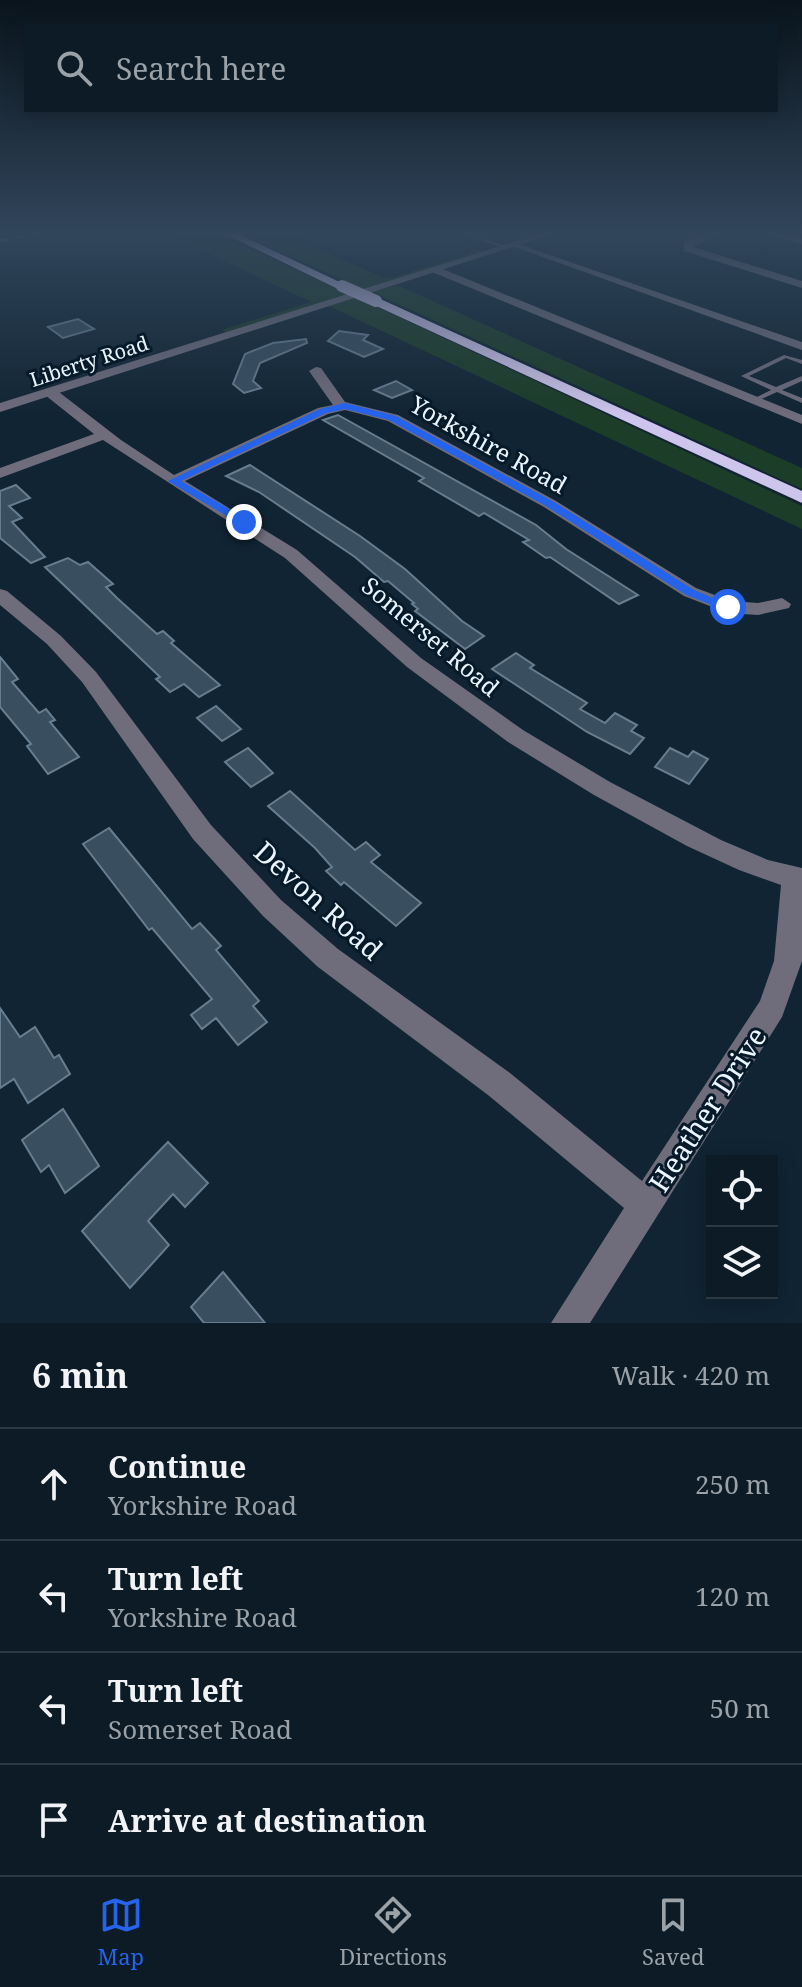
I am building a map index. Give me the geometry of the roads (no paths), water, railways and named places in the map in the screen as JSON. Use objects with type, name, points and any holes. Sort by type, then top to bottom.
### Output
[{"type":"highway","points":[[360,294],[802,498]]},
{"type":"street","name":"Liberty Road","points":[[0,408],[361,294]]},
{"type":"street","points":[[494,294],[802,420]]},
{"type":"street","points":[[650,294],[802,346]]},
{"type":"street","points":[[173,481],[323,411],[341,406],[316,371]]},
{"type":"street","name":"Somerset Road","points":[[50,392],[104,435],[289,553],[430,676],[518,739],[567,770],[689,835],[798,878]]},
{"type":"street","name":"Yorkshire Road","points":[[341,406],[393,418],[550,504],[690,592],[728,607],[758,609],[782,604]]},
{"type":"street","points":[[0,473],[104,435]]},
{"type":"street","name":"Devon Road","points":[[0,595],[54,640],[89,677],[162,782],[202,832],[272,908],[328,958],[499,1084],[645,1204]]},
{"type":"street","name":"Heather Drive","points":[[569,1323],[755,1035],[781,988],[788,961],[798,878]]},
{"type":"lane","points":[[802,362],[786,356],[744,376],[802,401]]},
{"type":"lane","points":[[755,400],[802,378]]}]
